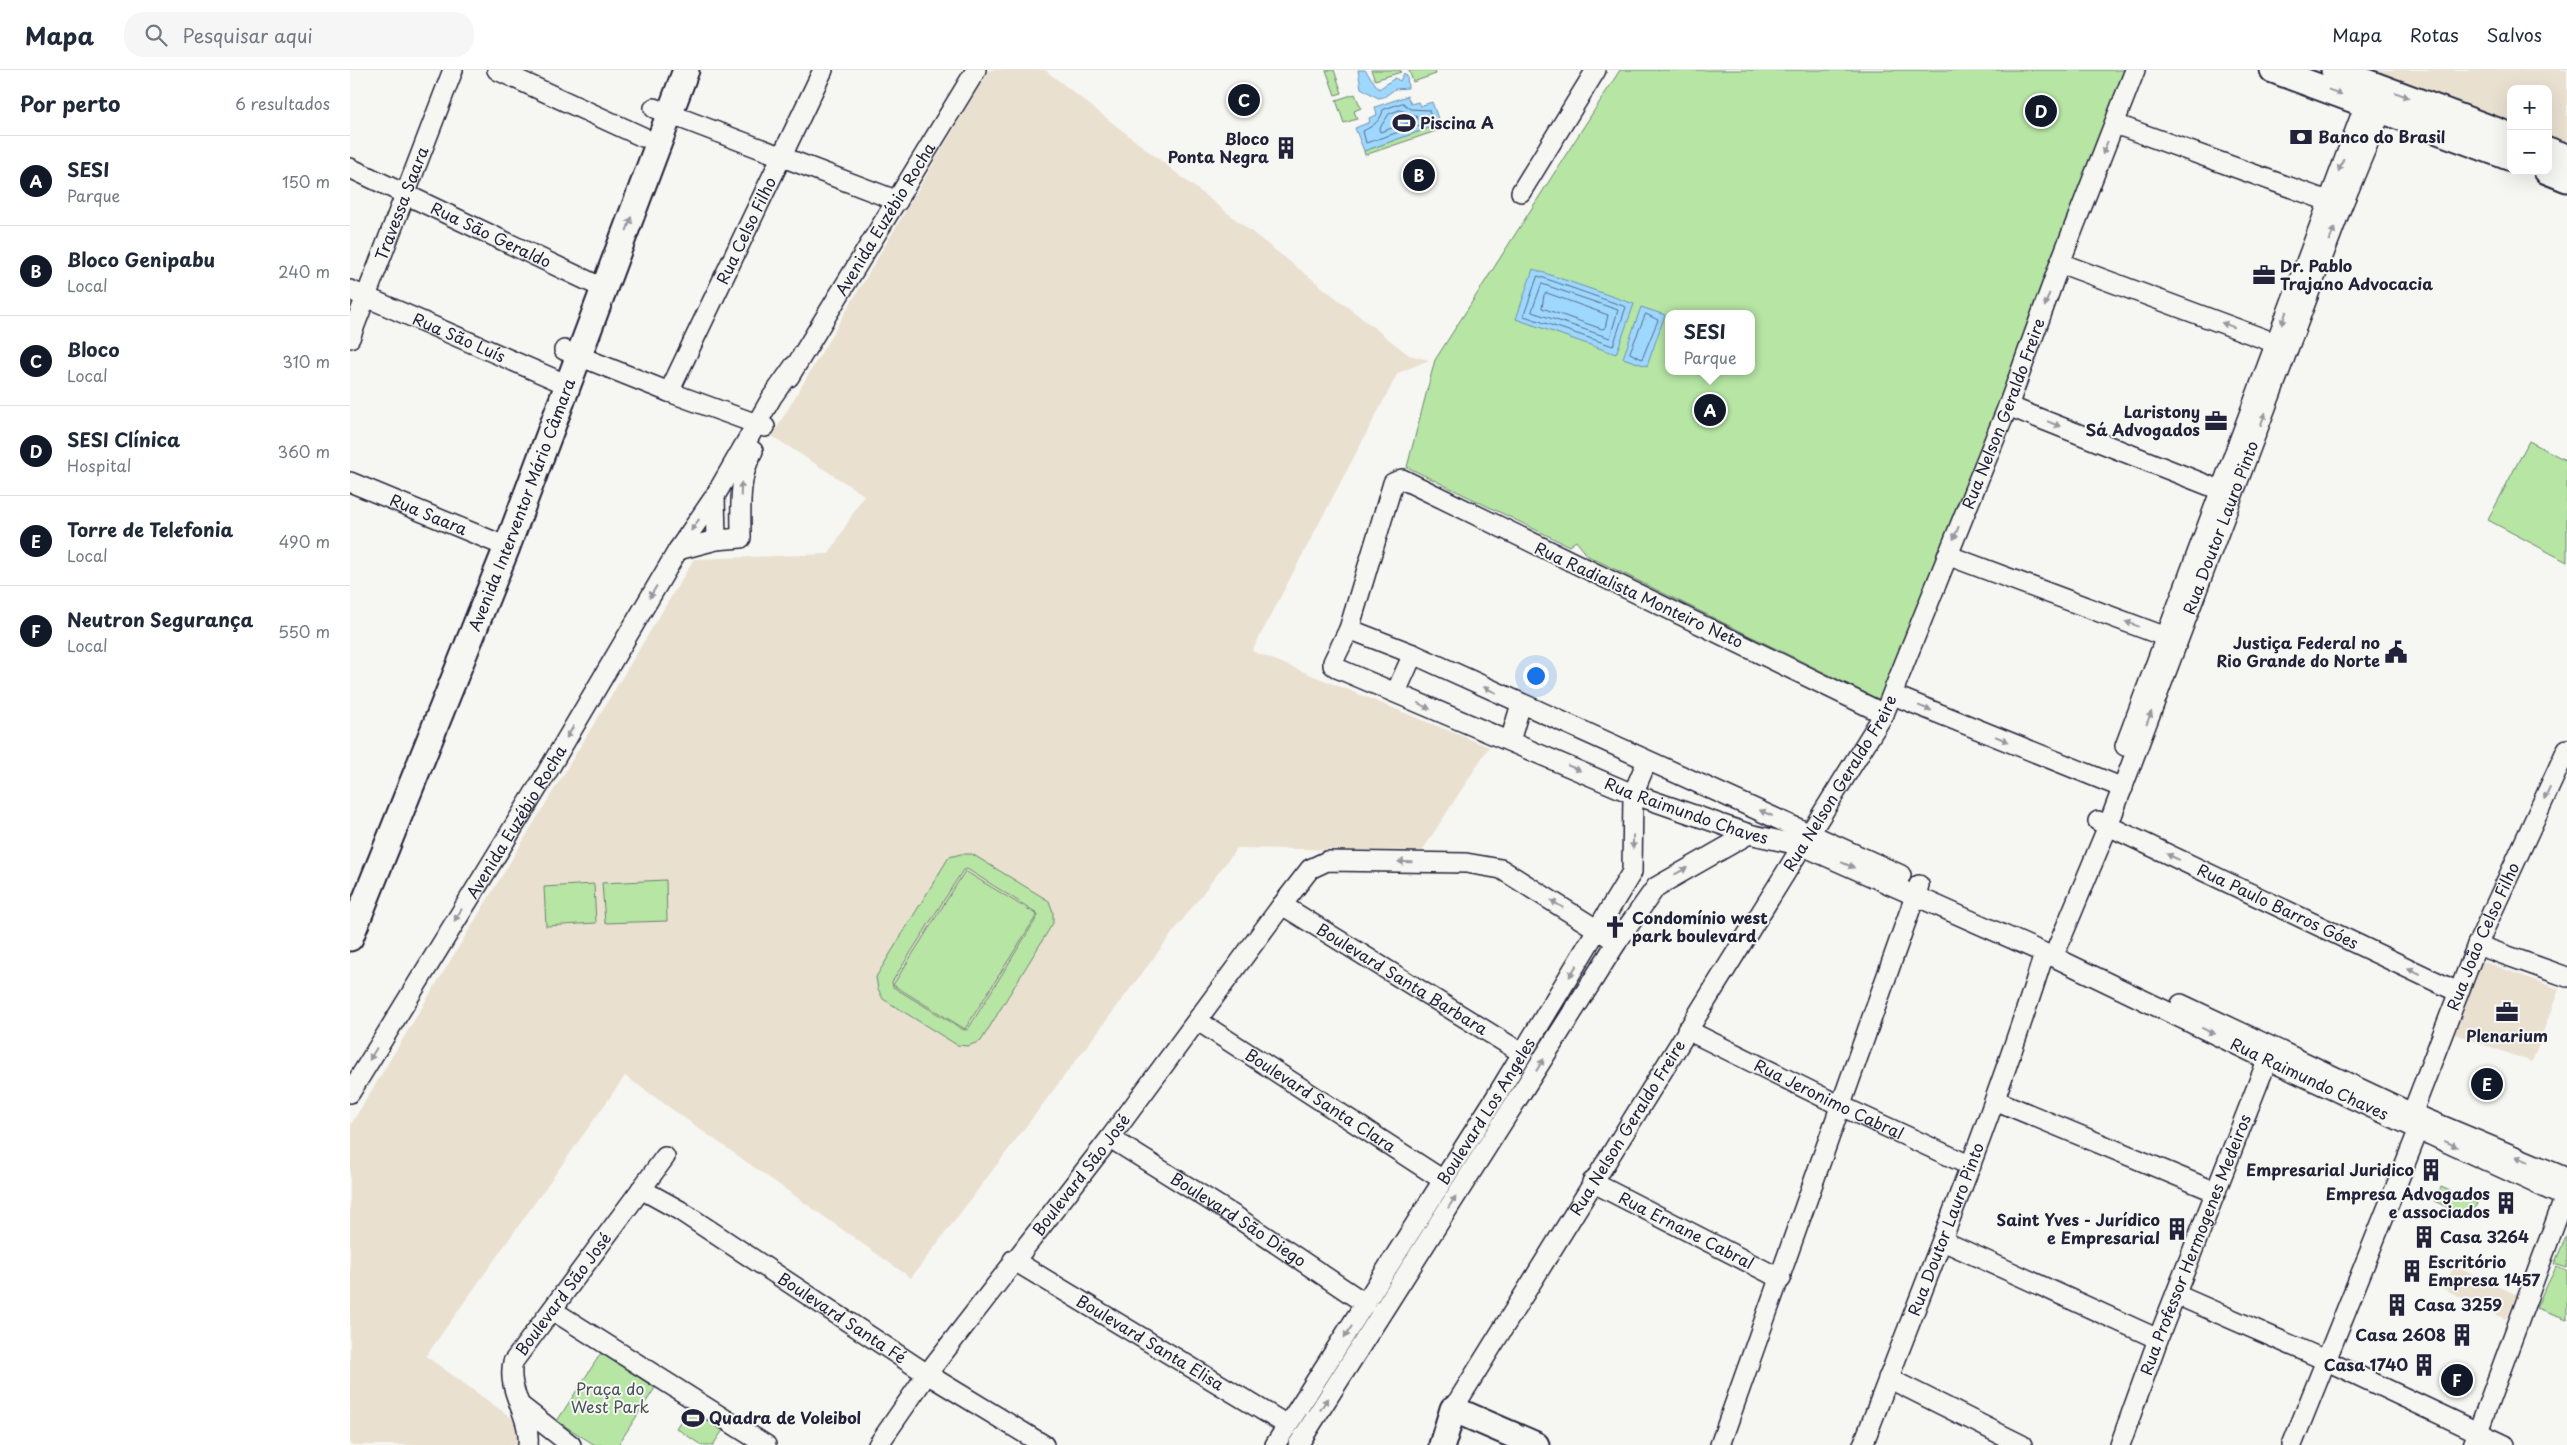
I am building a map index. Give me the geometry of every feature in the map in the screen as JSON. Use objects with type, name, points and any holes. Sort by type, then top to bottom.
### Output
[{"type":"main road","name":"Avenida Interventor Mário Câmara","points":[[350,938],[436,703],[561,382],[662,110],[668,70]]},
{"type":"main road","name":"Avenida Interventor Mário Câmara","points":[[597,286],[643,137],[686,70]]},
{"type":"main road","points":[[2272,70],[2507,157]]},
{"type":"main road","points":[[2334,70],[2507,135]]},
{"type":"main road","points":[[2454,115],[2476,145]]},
{"type":"main road","points":[[2552,151],[2567,157]]},
{"type":"main road","points":[[2552,173],[2567,178]]},
{"type":"main road","name":"Avenida Interventor Mário Câmara","points":[[350,896],[436,703]]},
{"type":"main road","points":[[1453,1409],[1536,1445]]},
{"type":"main road","name":"Rua Nelson Geraldo Freire","points":[[1442,1445],[1453,1409]]},
{"type":"street","name":"Travessa Saara","points":[[350,338],[358,293],[405,193],[453,70]]},
{"type":"street","points":[[498,70],[643,137]]},
{"type":"street","name":"Rua Celso Filho","points":[[669,392],[823,70]]},
{"type":"street","name":"Avenida Euzébio Rocha","points":[[350,1093],[543,779],[678,550],[716,496],[761,425],[794,366],[898,201],[976,70]]},
{"type":"street","points":[[1521,192],[1596,70]]},
{"type":"street","name":"Rua Nelson Geraldo Freire","points":[[1453,1409],[1592,1182],[1884,714],[2008,406],[2060,263],[2135,70]]},
{"type":"street","name":"Rua Doutor Lauro Pinto","points":[[1863,1445],[1943,1241],[2026,1012],[2103,823],[2335,204],[2374,107]]},
{"type":"street","points":[[662,110],[782,158],[898,201]]},
{"type":"street","points":[[2115,124],[2335,204]]},
{"type":"street","name":"Rua São Geraldo","points":[[350,168],[597,286]]},
{"type":"street","points":[[2060,263],[2282,345]]},
{"type":"street","name":"Rua São Luís","points":[[358,293],[561,382]]},
{"type":"street","points":[[571,353],[669,392],[761,425]]},
{"type":"street","points":[[2008,406],[2226,493]]},
{"type":"street","name":"Avenida Euzébio Rocha","points":[[678,550],[716,540],[741,538],[743,472],[761,425]]},
{"type":"street","name":"Rua Radialista Monteiro Neto","points":[[1350,629],[1393,483],[1402,480],[1884,714]]},
{"type":"street","name":"Rua Saara","points":[[350,482],[499,544]]},
{"type":"street","points":[[716,496],[716,540]]},
{"type":"street","points":[[1947,555],[2172,639]]},
{"type":"street","name":"Rua Raimundo Chaves","points":[[1807,839],[1749,834],[1633,794],[1339,669],[1333,664],[1334,657],[1350,629],[1413,654],[1648,761],[1807,839],[2051,950],[2415,1122],[2566,1191]]},
{"type":"street","points":[[1396,692],[1413,654]]},
{"type":"street","points":[[1893,695],[2117,785]]},
{"type":"street","points":[[1510,741],[1520,704]]},
{"type":"street","name":"Rua João Celso Filho","points":[[2292,1445],[2415,1122],[2458,992],[2477,945],[2567,749]]},
{"type":"street","name":"Boulevard Los Angeles","points":[[1275,1445],[1366,1304],[1632,872],[1633,794],[1648,761]]},
{"type":"street","name":"Rua Paulo Barros Góes","points":[[2103,823],[2458,992]]},
{"type":"street","name":"Boulevard Los Angeles","points":[[1298,1445],[1617,942],[1656,887],[1749,834]]},
{"type":"street","name":"Boulevard São José","points":[[878,1445],[927,1374],[1110,1138],[1282,905],[1310,870],[1327,861],[1466,863],[1501,870],[1617,942]]},
{"type":"street","points":[[1632,872],[1656,887]]},
{"type":"street","points":[[1720,1445],[1781,1279],[1918,889]]},
{"type":"street","name":"Boulevard Santa Barbara","points":[[1282,905],[1522,1053]]},
{"type":"street","points":[[2477,945],[2567,977]]},
{"type":"street","name":"Boulevard Santa Clara","points":[[1198,1021],[1443,1180]]},
{"type":"street","name":"Rua Jeronimo Cabral","points":[[1687,1030],[1841,1106],[1971,1166]]},
{"type":"street","name":"Rua Professor Hermogenes Medeiros","points":[[2120,1445],[2158,1339],[2270,1054]]},
{"type":"street","points":[[1995,1100],[2216,1192]]},
{"type":"street","name":"Boulevard São Diego","points":[[1110,1138],[1235,1216],[1366,1304]]},
{"type":"street","name":"Boulevard São José","points":[[528,1445],[527,1424],[511,1384],[513,1362],[665,1157]]},
{"type":"street","name":"Rua Ernane Cabral","points":[[1592,1182],[1781,1279]]},
{"type":"street","name":"Boulevard Santa Fé","points":[[640,1189],[679,1210],[927,1374],[1044,1445]]},
{"type":"street","points":[[2475,1439],[2566,1191]]},
{"type":"street","points":[[1418,1218],[1418,1228],[1422,1233],[1428,1234],[1436,1228]]},
{"type":"street","points":[[1943,1241],[1998,1274],[2158,1339]]},
{"type":"street","name":"Boulevard Santa Elisa","points":[[1014,1260],[1287,1425]]},
{"type":"street","points":[[1388,1266],[1395,1260],[1401,1261],[1405,1263],[1407,1272]]},
{"type":"street","points":[[2176,1295],[2325,1360],[2475,1439],[2505,1445]]},
{"type":"street","points":[[552,1310],[766,1445]]},
{"type":"street","points":[[1888,1378],[2022,1445]]},
{"type":"street","points":[[521,1406],[551,1439],[571,1445]]},
{"type":"shaded area","points":[[989,70],[1045,70],[1409,355],[1429,360],[1398,373],[1252,651],[1489,747],[1422,851],[1237,848],[911,1278],[625,1076],[426,1356],[513,1419],[523,1437],[521,1445],[350,1445],[350,1126],[694,559],[829,554],[864,495],[772,436]]},
{"type":"shaded area","points":[[2375,70],[2567,70],[2567,144],[2552,138],[2552,85],[2507,85],[2507,120]]},
{"type":"shaded area","name":"Plenarium","points":[[2482,961],[2559,989],[2532,1062],[2455,1034]]},
{"type":"shaded area","points":[[2455,1266],[2517,1295],[2506,1319],[2442,1288]]},
{"type":"green space","points":[[1326,70],[1334,70],[1342,93],[1335,95]]},
{"type":"green space","points":[[1371,70],[1400,70],[1401,72],[1375,80]]},
{"type":"green space","points":[[1409,70],[1435,70],[1436,74],[1413,82]]},
{"type":"green space","points":[[1620,70],[2126,70],[2054,265],[1884,702],[1588,556],[1576,541],[1569,546],[1407,467],[1435,360]]},
{"type":"green space","points":[[1355,94],[1361,108],[1354,111],[1357,119],[1344,123],[1336,100]]},
{"type":"green space","points":[[1440,124],[1442,129],[1365,155],[1364,151]]},
{"type":"green space","points":[[2529,441],[2567,461],[2567,562],[2488,520]]},
{"type":"green space","points":[[972,854],[1049,901],[1053,912],[1053,923],[981,1041],[968,1046],[957,1045],[883,999],[878,989],[876,977],[949,857]],"holes":[[[967,869],[1037,913],[1038,916],[968,1029],[964,1030],[893,987],[892,982],[963,870]]]},
{"type":"green space","points":[[965,871],[1037,915],[965,1029],[893,985]]},
{"type":"green space","points":[[666,880],[667,921],[605,923],[602,883]]},
{"type":"green space","points":[[594,884],[596,923],[546,926],[544,887]]},
{"type":"green space","points":[[2441,1187],[2477,1203],[2471,1218],[2434,1201]]},
{"type":"green space","points":[[2567,1235],[2567,1268],[2554,1264]]},
{"type":"green space","points":[[2556,1267],[2567,1271],[2567,1319],[2536,1308]]},
{"type":"green space","name":"Praça do West Park","points":[[601,1353],[655,1388],[618,1445],[595,1445],[557,1421]]},
{"type":"green space","name":"Quadra de Voleibol","points":[[689,1408],[723,1430],[713,1445],[701,1445],[676,1428]]},
{"type":"water","points":[[1358,70],[1365,70],[1379,89],[1395,78],[1400,81],[1404,73],[1407,76],[1408,88],[1395,89],[1384,97],[1378,98],[1361,88]]},
{"type":"water","name":"Piscina A","points":[[1407,96],[1411,104],[1418,102],[1420,106],[1432,102],[1440,124],[1364,151],[1355,128],[1370,122],[1369,118],[1377,115],[1375,107]]},
{"type":"water","points":[[1533,269],[1634,304],[1616,354],[1516,319]]},
{"type":"water","points":[[1641,307],[1665,315],[1647,366],[1623,358]]},
{"type":"place","name":"Bloco","points":[[1244,100]]},
{"type":"place","name":"SESI Clínica","points":[[2041,111]]},
{"type":"place","name":"Piscina A","points":[[1404,123]]},
{"type":"place","name":"Banco do Brasil","points":[[2301,137]]},
{"type":"place","name":"Bloco Ponta Negra","points":[[1286,148]]},
{"type":"place","name":"Bloco Genipabu","points":[[1419,175]]},
{"type":"place","name":"Dr. Pablo Trajano Advocacia","points":[[2264,275]]},
{"type":"place","name":"SESI","points":[[1710,410]]},
{"type":"place","name":"Laristony Sá Advogados","points":[[2216,421]]},
{"type":"place","name":"Justiça Federal no Rio Grande do Norte","points":[[2396,652]]},
{"type":"place","name":"Condomínio west park boulevard","points":[[1615,927]]},
{"type":"place","name":"Plenarium","points":[[2507,1012]]},
{"type":"place","name":"Torre de Telefonia","points":[[2487,1084]]},
{"type":"place","name":"Empresarial Juridico","points":[[2431,1170]]},
{"type":"place","name":"Empresa Advogados e associados","points":[[2506,1203]]},
{"type":"place","name":"Saint Yves - Jurídico e Empresarial","points":[[2177,1229]]},
{"type":"place","name":"Casa 3264","points":[[2424,1237]]},
{"type":"place","name":"Escritório Empresa 1457","points":[[2412,1271]]},
{"type":"place","name":"Casa 3259","points":[[2397,1305]]},
{"type":"place","name":"Casa 2608","points":[[2462,1335]]},
{"type":"place","name":"Casa 1740","points":[[2424,1365]]},
{"type":"place","name":"Neutron Segurança","points":[[2457,1380]]},
{"type":"place","name":"Quadra de Voleibol","points":[[693,1418]]}]
